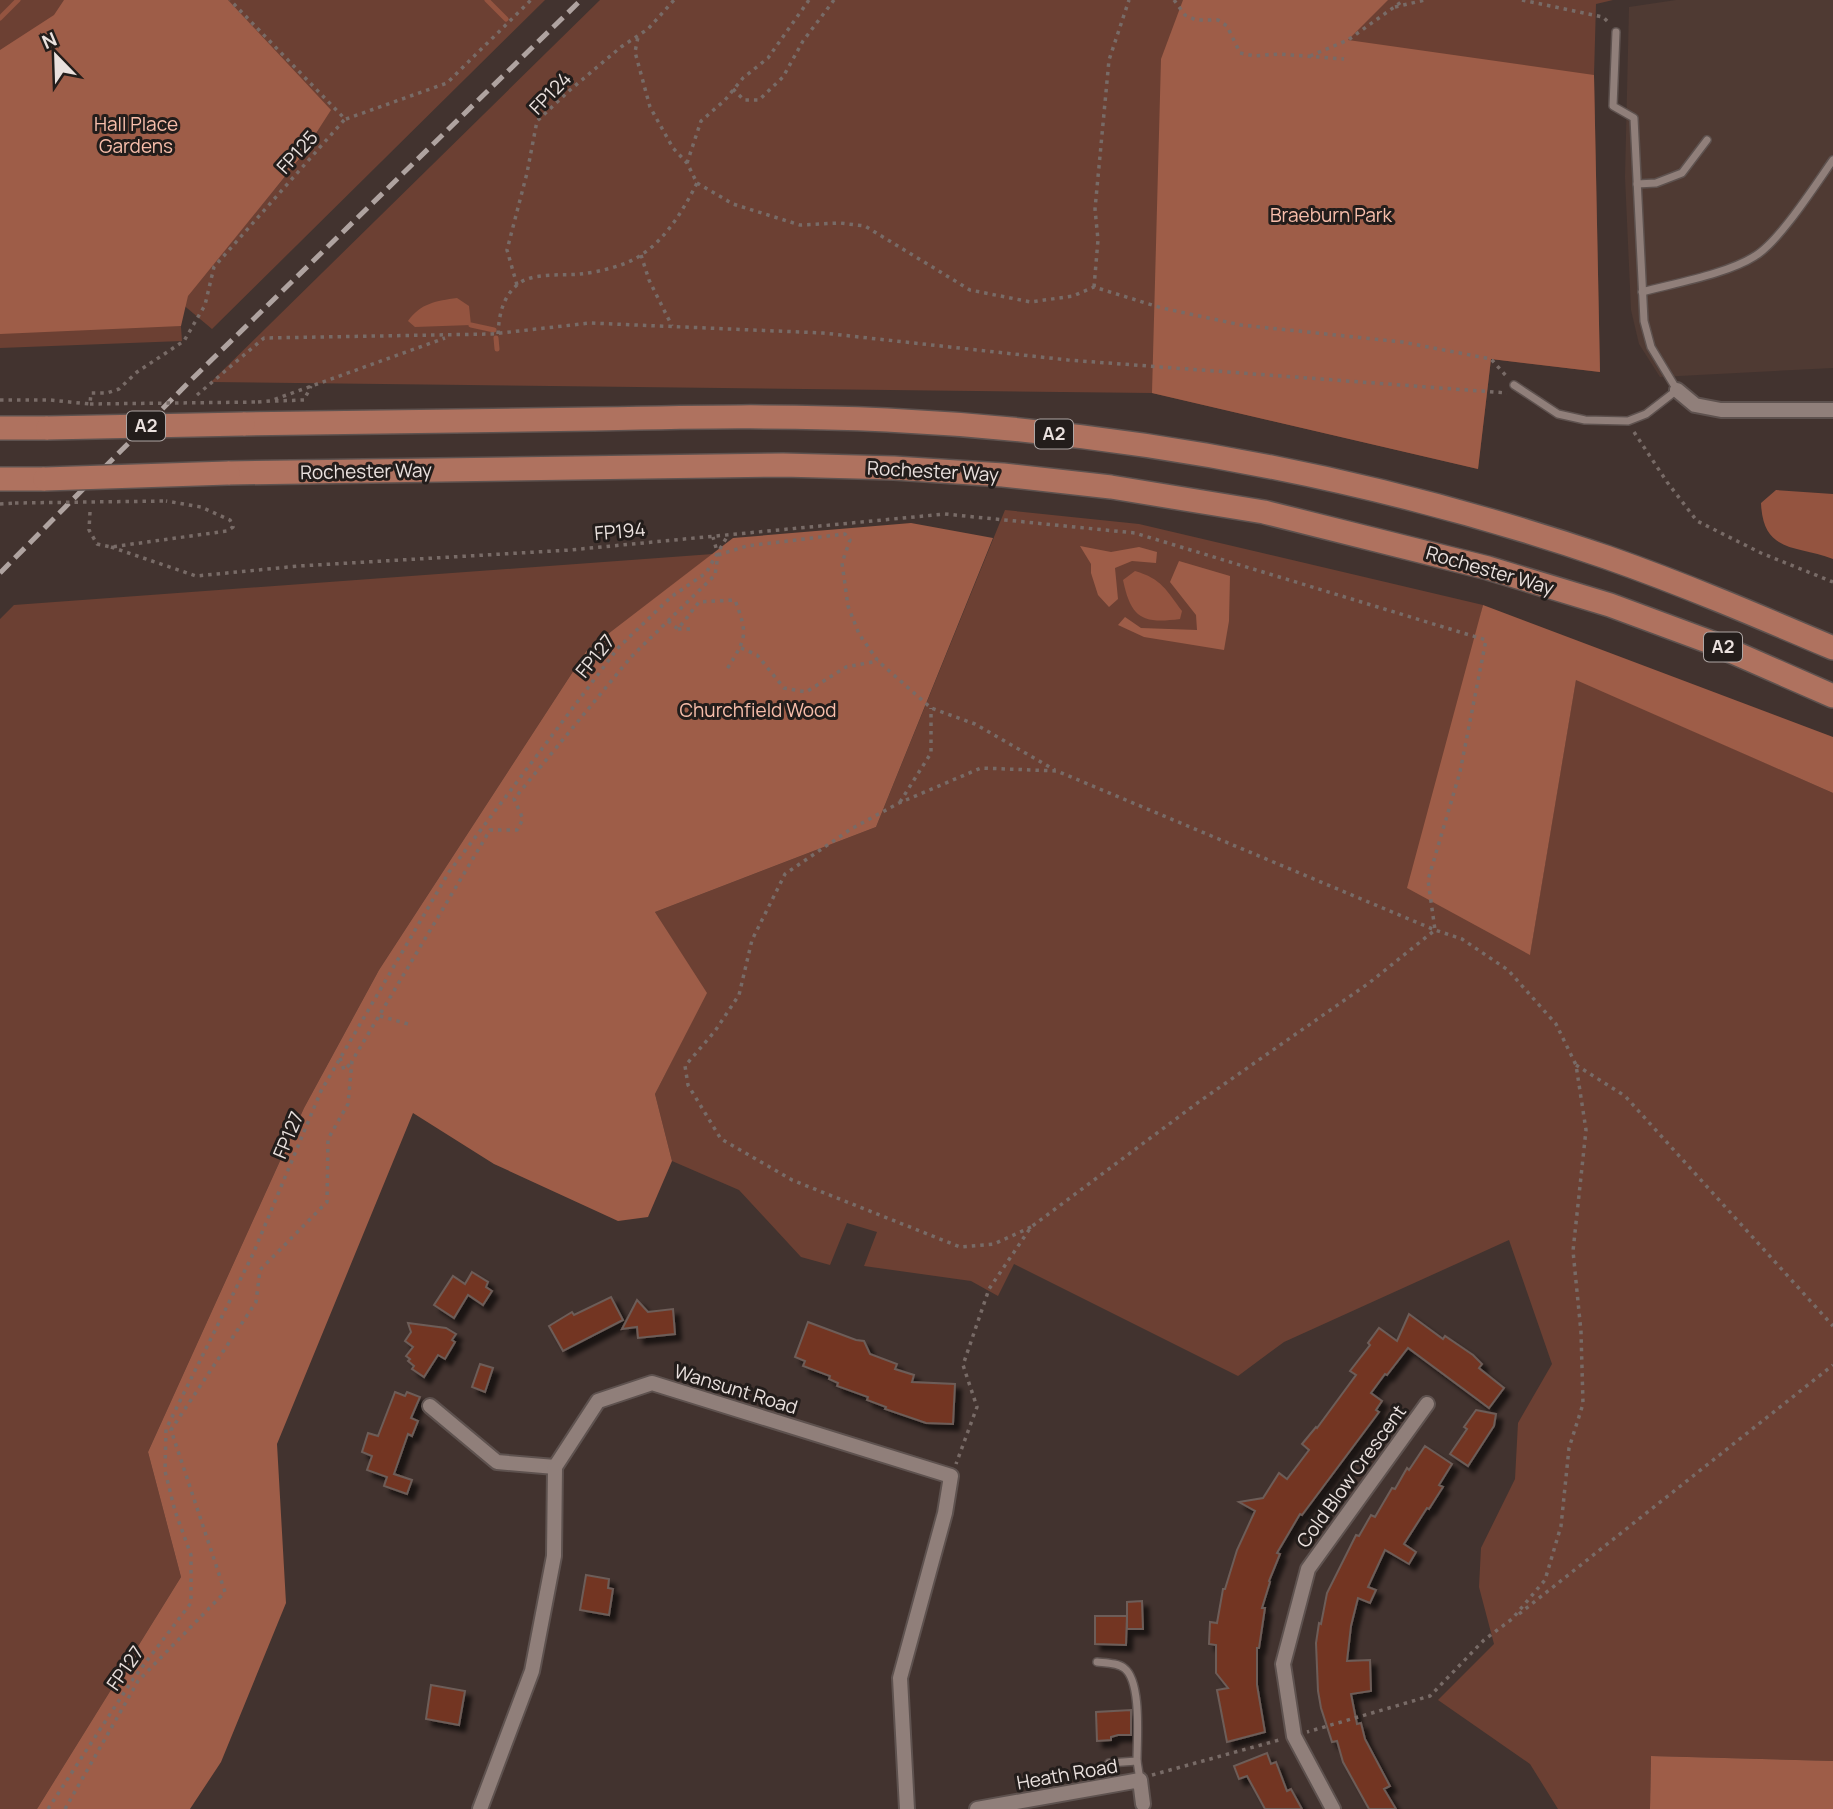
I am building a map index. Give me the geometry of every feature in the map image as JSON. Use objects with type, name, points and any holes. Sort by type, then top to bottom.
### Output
[{"type":"highway","name":"A2","points":[[0,428],[769,416],[888,420],[1007,429],[1127,443],[1244,462],[1366,487],[1486,520],[1605,557],[1708,595],[1833,648]]},
{"type":"highway","name":"Rochester Way","points":[[0,479],[228,473],[797,466],[894,468],[1003,475],[1111,487],[1264,512],[1488,568],[1610,605],[1710,642],[1833,696]]},
{"type":"street","points":[[1677,390],[1695,405],[1721,410],[1833,410]]},
{"type":"street","name":"Wansunt Road","points":[[555,1467],[598,1401],[652,1383],[951,1476]]},
{"type":"street","name":"Cold Blow Crescent","points":[[1333,1809],[1294,1736],[1283,1664],[1308,1569],[1427,1405]]},
{"type":"street","points":[[430,1406],[497,1462],[555,1467],[554,1556],[533,1671],[480,1809]]},
{"type":"street","points":[[907,1809],[900,1678],[945,1513],[951,1476]]},
{"type":"street","name":"Heath Road","points":[[977,1809],[1140,1780],[1143,1804]]},
{"type":"lane","points":[[1514,385],[1558,414],[1585,420],[1628,421],[1646,414],[1677,390],[1651,347],[1644,321],[1634,118],[1613,106],[1616,32]]},
{"type":"lane","points":[[1637,184],[1656,183],[1682,173],[1707,140]]},
{"type":"lane","points":[[1642,292],[1717,272],[1755,256],[1767,247],[1833,160]]},
{"type":"lane","points":[[1097,1662],[1122,1666],[1132,1680],[1136,1701],[1140,1780]]},
{"type":"lane","points":[[1109,1763],[1138,1761]]},
{"type":"path","points":[[230,0],[345,119],[447,83],[531,0]]},
{"type":"path","name":"FP124","points":[[517,285],[508,250],[537,121],[569,90],[621,47],[638,37],[674,0]]},
{"type":"path","points":[[687,163],[701,121],[743,78],[768,58],[809,0]]},
{"type":"path","points":[[733,89],[744,100],[759,100],[783,78],[803,41],[834,0]]},
{"type":"path","points":[[1094,287],[1098,240],[1095,209],[1108,60],[1129,0]]},
{"type":"path","points":[[1174,0],[1185,15],[1196,20],[1218,20],[1227,26],[1240,53],[1254,56],[1279,54],[1344,59]]},
{"type":"path","points":[[1308,57],[1348,40],[1404,0]]},
{"type":"path","points":[[1393,7],[1424,0]]},
{"type":"path","points":[[1522,0],[1604,17],[1616,32]]},
{"type":"path","points":[[638,37],[635,52],[650,107],[673,148],[687,163],[697,183],[733,204],[800,225],[840,223],[865,226],[970,289],[1031,302],[1073,296],[1094,287],[1162,308],[1241,325],[1402,342],[1491,359],[1514,385]]},
{"type":"path","name":"FP125","points":[[90,404],[91,393],[107,393],[119,389],[137,372],[184,341],[205,305],[214,267],[345,119]]},
{"type":"path","points":[[498,334],[500,311],[517,285],[532,277],[583,273],[620,264],[641,255],[662,237],[697,183]]},
{"type":"path","points":[[641,255],[649,280],[672,326]]},
{"type":"path","points":[[197,395],[264,338],[498,334],[590,323],[822,332],[1068,360],[1527,394]]},
{"type":"path","points":[[270,401],[450,336]]},
{"type":"path","points":[[0,400],[50,400],[90,404],[304,400],[311,386]]},
{"type":"path","points":[[1628,421],[1667,482],[1697,521],[1761,553],[1833,582]]},
{"type":"path","points":[[0,504],[166,500],[201,508],[230,520],[233,527],[211,533],[111,547],[97,544],[89,530],[90,512]]},
{"type":"path","name":"FP194","points":[[111,547],[196,576],[299,566],[570,550],[945,514],[1135,533],[1486,640],[1460,772],[1429,880],[1435,930]]},
{"type":"path","points":[[719,555],[747,546],[845,534],[850,540],[842,564],[848,606],[859,634],[878,660],[931,708],[975,724],[1057,771],[1462,939],[1508,970],[1556,1024],[1576,1065],[1586,1130],[1573,1251],[1581,1332],[1583,1404],[1569,1448],[1561,1526],[1545,1580],[1512,1619]]},
{"type":"path","name":"FP127","points":[[48,1809],[191,1603],[191,1555],[175,1511],[165,1471],[169,1429],[253,1254],[321,1091],[449,872],[618,648],[671,597],[706,573],[729,535]]},
{"type":"path","points":[[340,1058],[344,1070],[380,1016],[490,830],[517,830],[523,819],[514,799],[631,657],[715,575],[719,555],[713,537]]},
{"type":"path","points":[[678,629],[699,601],[735,600],[745,628],[741,648],[727,669]]},
{"type":"path","points":[[668,621],[678,629],[690,629]]},
{"type":"path","points":[[741,648],[757,655],[784,688],[806,692],[846,667],[878,660]]},
{"type":"path","points":[[899,803],[931,753],[931,708]]},
{"type":"path","points":[[1057,771],[981,768],[899,803],[851,829],[785,874],[752,940],[738,995],[715,1031],[685,1066],[688,1085],[721,1139],[792,1181],[960,1247],[994,1244],[1031,1227],[1200,1101],[1368,983],[1435,930]]},
{"type":"path","points":[[380,1016],[408,1024]]},
{"type":"path","points":[[65,1809],[136,1680],[225,1592],[169,1429],[256,1302],[260,1270],[327,1202],[328,1139],[348,1104],[352,1061]]},
{"type":"path","points":[[1576,1065],[1625,1096],[1833,1326]]},
{"type":"path","points":[[951,1476],[977,1407],[963,1365],[989,1289],[1031,1227]]},
{"type":"path","points":[[1159,1772],[1430,1696],[1484,1640],[1833,1365]]},
{"type":"shaded area","points":[[1676,0],[1833,0],[1833,368],[1660,377],[1639,344],[1631,310],[1625,177],[1629,7]]},
{"type":"shaded area","points":[[457,298],[469,306],[471,325],[415,327],[408,321],[424,307]]},
{"type":"shaded area","points":[[1776,490],[1833,494],[1833,559],[1784,545],[1768,531],[1761,503]]},
{"type":"shaded area","points":[[1135,571],[1163,586],[1182,611],[1180,619],[1156,620],[1140,616],[1130,603],[1123,580]]},
{"type":"green space","name":"Hall Place Gardens","points":[[0,0],[545,0],[212,329],[181,303],[316,139],[188,279],[179,299],[182,341],[0,348]]},
{"type":"green space","name":"Hall Place Gardens","points":[[64,0],[228,0],[331,110],[300,158],[188,296],[181,326],[0,334],[0,50],[54,15]]},
{"type":"green space","name":"Braeburn Park","points":[[600,0],[1613,0],[1596,4],[1594,75],[1600,372],[1491,359],[1478,469],[1152,393],[211,382]]},
{"type":"green space","points":[[1183,0],[1388,0],[1348,40],[1594,75],[1600,372],[1491,359],[1478,469],[1152,393],[1161,59]]},
{"type":"green space","points":[[1005,510],[1139,524],[1483,605],[1447,763],[1530,954],[1576,679],[1833,793],[1833,1761],[1651,1756],[1650,1809],[1558,1809],[1530,1764],[1438,1700],[1494,1644],[1479,1587],[1481,1548],[1515,1479],[1518,1423],[1552,1364],[1509,1240],[1284,1342],[1238,1376],[1014,1264],[998,1296],[971,1281],[864,1266],[877,1232],[847,1223],[830,1265],[801,1257],[739,1190],[672,1161],[655,1094],[706,993],[655,912],[876,827]]},
{"type":"green space","name":"Churchfield Wood","points":[[911,523],[993,538],[876,827],[655,912],[707,993],[655,1094],[672,1161],[648,1217],[618,1221],[494,1164],[413,1113],[277,1444],[286,1603],[221,1762],[190,1809],[37,1809],[181,1577],[148,1452],[304,1108],[379,970],[587,650],[733,538]]},
{"type":"green space","points":[[1080,546],[1111,552],[1139,547],[1157,552],[1156,563],[1132,561],[1115,568],[1118,599],[1109,607],[1098,595],[1091,564]]},
{"type":"green space","points":[[713,554],[587,650],[379,970],[304,1108],[148,1452],[181,1577],[37,1809],[0,1809],[0,619],[14,605]]},
{"type":"green space","points":[[1179,561],[1230,576],[1229,621],[1224,650],[1144,637],[1118,625],[1125,617],[1141,628],[1197,630],[1196,615],[1170,582]]},
{"type":"green space","points":[[1483,605],[1833,737],[1833,793],[1576,680],[1530,955],[1407,888]]},
{"type":"green space","points":[[1651,1756],[1833,1761],[1833,1809],[1650,1809]]},
{"type":"building","points":[[472,1272],[488,1282],[486,1287],[492,1291],[483,1305],[468,1295],[454,1318],[434,1305],[453,1276],[465,1284]]},
{"type":"building","points":[[611,1297],[623,1320],[563,1351],[549,1326],[572,1312],[574,1315]]},
{"type":"building","points":[[637,1300],[648,1312],[673,1309],[675,1334],[638,1338],[637,1327],[622,1329]]},
{"type":"building","points":[[1409,1314],[1443,1339],[1445,1336],[1473,1355],[1482,1364],[1479,1368],[1504,1388],[1489,1408],[1408,1348],[1387,1375],[1385,1374],[1371,1393],[1382,1401],[1376,1410],[1379,1412],[1302,1515],[1300,1514],[1277,1553],[1280,1554],[1262,1608],[1265,1608],[1257,1648],[1257,1685],[1265,1732],[1227,1742],[1217,1690],[1228,1688],[1216,1673],[1216,1645],[1209,1644],[1210,1622],[1217,1623],[1223,1589],[1255,1511],[1239,1502],[1263,1498],[1279,1473],[1287,1479],[1309,1450],[1302,1444],[1356,1375],[1350,1371],[1379,1328],[1397,1341]]},
{"type":"building","points":[[808,1322],[864,1341],[870,1354],[897,1364],[895,1369],[914,1375],[912,1382],[955,1384],[953,1424],[926,1423],[885,1409],[886,1407],[867,1400],[868,1397],[837,1386],[838,1383],[829,1379],[830,1376],[803,1366],[805,1361],[795,1357]]},
{"type":"building","points":[[408,1323],[446,1328],[456,1334],[452,1340],[455,1342],[445,1359],[438,1355],[424,1377],[412,1369],[414,1366],[406,1356],[413,1347],[405,1341],[411,1332]]},
{"type":"building","points":[[480,1364],[493,1368],[485,1392],[472,1387]]},
{"type":"building","points":[[395,1392],[405,1396],[407,1392],[420,1397],[411,1418],[418,1421],[412,1436],[408,1434],[394,1474],[412,1480],[407,1494],[384,1486],[387,1477],[367,1470],[372,1456],[362,1452],[368,1433],[378,1436]]},
{"type":"building","points":[[1476,1410],[1496,1414],[1494,1426],[1468,1466],[1450,1454]]},
{"type":"building","points":[[1425,1446],[1452,1464],[1439,1485],[1443,1487],[1404,1544],[1416,1552],[1409,1564],[1385,1550],[1368,1587],[1376,1590],[1370,1603],[1358,1598],[1351,1626],[1347,1661],[1370,1660],[1371,1691],[1351,1694],[1357,1724],[1361,1723],[1365,1739],[1390,1786],[1384,1789],[1396,1809],[1369,1809],[1343,1762],[1337,1741],[1332,1742],[1321,1708],[1316,1643],[1319,1623],[1321,1624],[1327,1593],[1356,1535],[1359,1536],[1371,1515],[1375,1517],[1392,1488],[1395,1489],[1407,1468],[1409,1470]]},
{"type":"building","points":[[586,1575],[609,1579],[608,1588],[613,1589],[609,1615],[580,1610]]},
{"type":"building","points":[[1142,1601],[1143,1629],[1127,1629],[1127,1602]]},
{"type":"building","points":[[1095,1616],[1127,1616],[1126,1645],[1095,1644]]},
{"type":"building","points":[[431,1685],[465,1691],[459,1725],[426,1719]]},
{"type":"building","points":[[1131,1710],[1131,1735],[1118,1735],[1111,1737],[1111,1740],[1097,1741],[1096,1712]]},
{"type":"building","points":[[1267,1753],[1271,1764],[1276,1762],[1287,1791],[1291,1789],[1302,1809],[1265,1809],[1247,1776],[1239,1779],[1234,1766]]},
{"type":"waterway","points":[[0,18],[18,0]]},
{"type":"waterway","points":[[487,0],[506,19]]},
{"type":"waterway","points":[[471,325],[494,330]]},
{"type":"waterway","points":[[496,338],[497,349]]},
{"type":"railway","points":[[0,573],[192,379],[581,0]]}]
